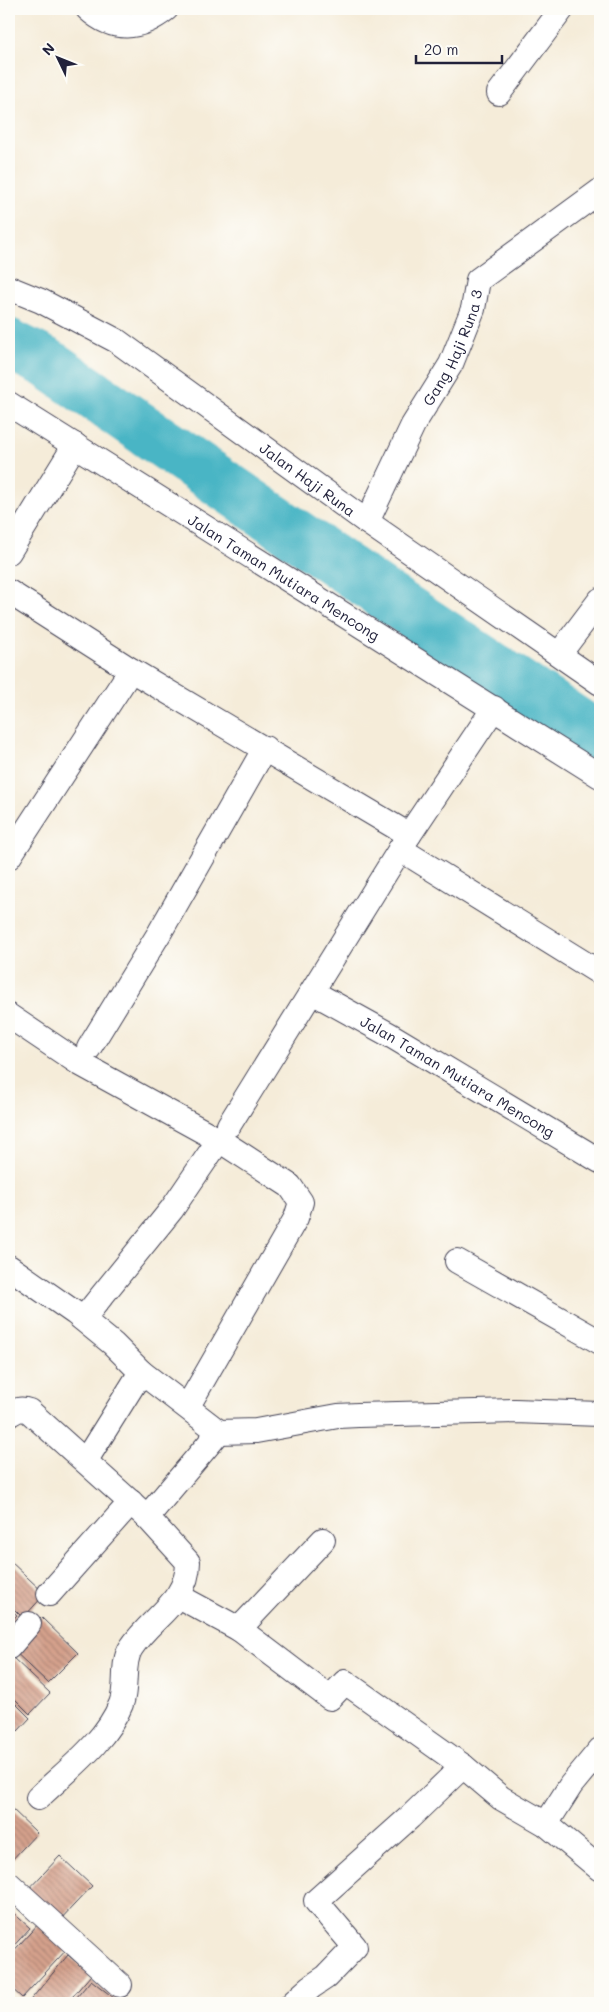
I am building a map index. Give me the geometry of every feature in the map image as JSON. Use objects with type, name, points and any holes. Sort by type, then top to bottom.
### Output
[{"type":"street","points":[[88,9],[113,24],[130,26],[149,20],[166,9]]},
{"type":"street","points":[[500,93],[562,9]]},
{"type":"street","name":"Gang Haji Runa 3","points":[[367,522],[414,426],[452,364],[473,309],[478,280],[600,191]]},
{"type":"street","name":"Jalan Haji Runa","points":[[9,288],[41,301],[117,341],[367,522],[560,653],[600,683]]},
{"type":"street","name":"Jalan Taman Mutiara Mencong","points":[[9,404],[600,776]]},
{"type":"street","points":[[9,552],[75,445]]},
{"type":"street","points":[[9,592],[131,670],[265,748],[600,973]]},
{"type":"street","points":[[560,653],[600,600]]},
{"type":"street","points":[[9,857],[131,670]]},
{"type":"street","points":[[83,1319],[172,1210],[224,1133],[314,992],[405,842],[494,708]]},
{"type":"street","points":[[89,1048],[160,932],[265,748]]},
{"type":"street","name":"Jalan Taman Mutiara Mencong","points":[[314,992],[600,1161]]},
{"type":"street","points":[[9,1016],[80,1063],[224,1133],[298,1194],[301,1202],[296,1218],[188,1406]]},
{"type":"street","points":[[456,1261],[600,1342]]},
{"type":"street","points":[[9,1267],[83,1319],[113,1344],[141,1372],[188,1406],[219,1432],[256,1431],[338,1416],[358,1415],[515,1411],[600,1414]]},
{"type":"street","points":[[86,1460],[141,1372]]},
{"type":"street","points":[[9,1416],[16,1410],[23,1408],[29,1411],[139,1509],[188,1562],[185,1586],[129,1651],[122,1701],[116,1717],[95,1742],[38,1798]]},
{"type":"street","points":[[49,1594],[219,1432]]},
{"type":"street","points":[[239,1629],[323,1540]]},
{"type":"street","points":[[178,1596],[239,1629],[330,1698],[344,1682],[462,1766],[501,1798],[546,1824],[600,1869]]},
{"type":"street","points":[[9,1646],[29,1624]]},
{"type":"street","points":[[546,1824],[571,1785],[600,1750]]},
{"type":"street","points":[[293,2003],[310,1986],[326,1977],[355,1947],[316,1901],[410,1817],[462,1766]]},
{"type":"street","points":[[9,1884],[120,1986]]},
{"type":"building","points":[[9,1560],[45,1594],[23,1618],[9,1604]]},
{"type":"building","points":[[9,1608],[17,1615],[9,1624]]},
{"type":"building","points":[[41,1617],[78,1653],[48,1683],[11,1648]]},
{"type":"building","points":[[11,1656],[50,1693],[30,1714],[9,1693],[9,1658]]},
{"type":"building","points":[[9,1697],[30,1718],[18,1731],[9,1722]]},
{"type":"building","points":[[9,1806],[37,1833],[9,1863]]},
{"type":"building","points":[[60,1856],[92,1886],[57,1923],[25,1893]]},
{"type":"building","points":[[9,1909],[30,1928],[9,1951]]},
{"type":"building","points":[[40,1922],[68,1948],[22,1998],[9,1986],[9,1956]]},
{"type":"building","points":[[68,1955],[91,1975],[67,2003],[28,2003]]},
{"type":"building","points":[[91,1980],[119,2002],[72,2003]]},
{"type":"waterway","points":[[9,344],[47,363],[384,595],[600,738]]}]
